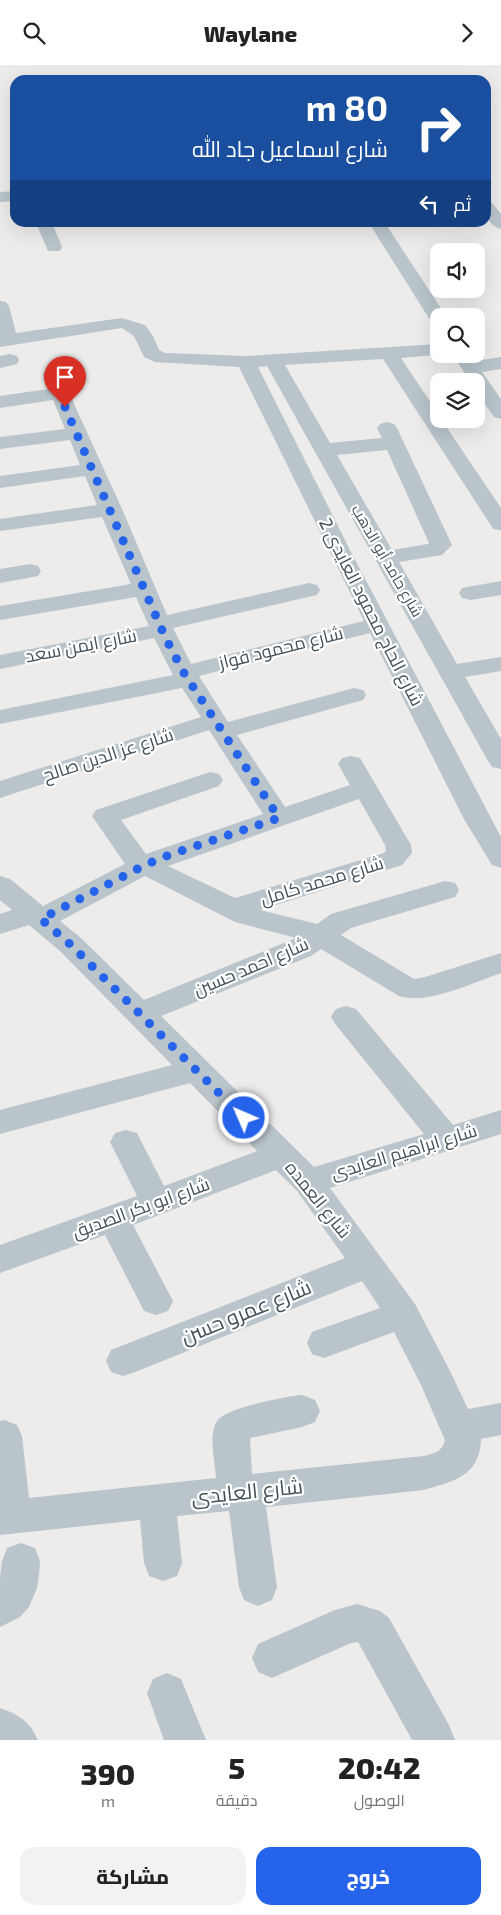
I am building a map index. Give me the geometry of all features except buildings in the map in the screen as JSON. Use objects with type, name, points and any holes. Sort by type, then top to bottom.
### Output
[{"type":"street","points":[[491,212],[501,224]]},
{"type":"street","points":[[46,227],[54,247]]},
{"type":"street","points":[[380,227],[431,308]]},
{"type":"street","points":[[0,306],[5,340],[122,323],[133,325],[142,330],[151,353],[156,357],[174,359],[246,362],[430,350]]},
{"type":"street","points":[[389,354],[500,521]]},
{"type":"street","name":"شارع حامد أبو الدهب","points":[[273,360],[501,761]]},
{"type":"street","name":"شارع الحاج محمود العايدى 2","points":[[246,362],[477,819],[501,859]]},
{"type":"street","points":[[485,362],[501,363]]},
{"type":"street","points":[[466,363],[499,409]]},
{"type":"street","points":[[0,402],[56,384],[160,627],[187,676],[279,818]]},
{"type":"street","points":[[0,443],[77,433]]},
{"type":"street","points":[[324,450],[391,435],[441,545],[434,550],[385,557]]},
{"type":"street","points":[[0,483],[93,469]]},
{"type":"street","points":[[0,525],[111,509]]},
{"type":"street","points":[[0,576],[30,571]]},
{"type":"street","points":[[470,593],[501,588]]},
{"type":"street","points":[[0,613],[143,589]]},
{"type":"street","name":"شارع ايمن سعد","points":[[0,661],[160,627],[309,590]]},
{"type":"street","name":"شارع محمود فواز","points":[[0,717],[187,676],[373,616],[410,601]]},
{"type":"street","points":[[450,672],[501,664]]},
{"type":"street","name":"شارع عز الدين صالح","points":[[0,790],[219,726],[354,695]]},
{"type":"street","name":"شارع محمد كامل","points":[[231,909],[393,859],[398,855],[400,850],[398,845],[351,764]]},
{"type":"street","points":[[210,780],[105,815],[143,866],[245,915],[320,935],[409,989],[427,987],[501,963]]},
{"type":"street","points":[[0,923],[37,916],[169,855],[366,789]]},
{"type":"street","name":"شارع العمده","points":[[0,885],[71,945],[308,1182],[403,1314],[438,1382],[457,1427]]},
{"type":"street","name":"شارع احمد حسين","points":[[140,1013],[290,954],[311,943],[341,921],[445,890]]},
{"type":"street","points":[[346,1017],[446,1139]]},
{"type":"street","points":[[0,1121],[196,1069]]},
{"type":"street","name":"شارع ابراهيم العايدى","points":[[308,1182],[501,1122]]},
{"type":"street","points":[[126,1142],[156,1203]]},
{"type":"street","name":"شارع ابو بكر الصديق","points":[[0,1259],[113,1219],[281,1155]]},
{"type":"street","points":[[113,1219],[156,1301]]},
{"type":"street","name":"شارع عمرو حسن","points":[[123,1361],[368,1264]]},
{"type":"street","points":[[324,1343],[403,1314]]},
{"type":"street","points":[[258,1587],[240,1493],[231,1431],[240,1424],[302,1411]]},
{"type":"street","points":[[457,1427],[501,1419]]},
{"type":"street","name":"شارع العايدى","points":[[6,1517],[424,1473],[448,1466],[459,1457],[463,1440],[457,1427]]},
{"type":"street","points":[[4,1436],[6,1517]]},
{"type":"street","points":[[157,1502],[162,1563]]},
{"type":"street","points":[[0,1608],[6,1605],[16,1594],[21,1561]]},
{"type":"street","points":[[272,1658],[349,1624],[360,1622],[368,1624],[375,1632],[434,1740]]},
{"type":"street","points":[[167,1693],[185,1740]]},
{"type":"street","points":[[0,1728],[17,1740]]},
{"type":"route","points":[[65,407],[111,509],[143,589],[165,637],[184,673],[279,818],[145,865],[41,919],[71,945],[244,1118]]}]
